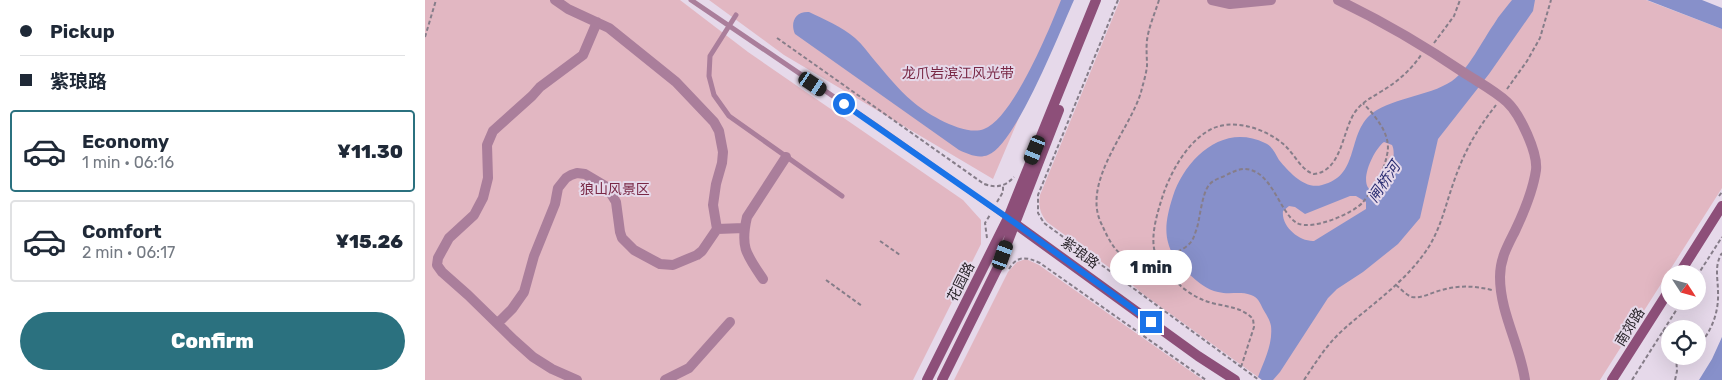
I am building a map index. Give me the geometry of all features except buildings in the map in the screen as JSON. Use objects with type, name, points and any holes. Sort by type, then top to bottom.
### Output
[{"type":"main road","name":"花园路","points":[[942,380],[998,267],[1011,220],[1095,0]]},
{"type":"main road","name":"花园路","points":[[927,380],[1011,220],[1102,0]]},
{"type":"main road","points":[[1685,265],[1722,206]]},
{"type":"main road","name":"紫琅路","points":[[1011,220],[1198,356],[1235,380]]},
{"type":"main road","name":"南郊路","points":[[1613,380],[1661,303]]},
{"type":"street","points":[[497,323],[512,309],[524,292],[534,256],[553,211],[558,188],[571,175],[577,173],[585,174],[607,187],[616,202],[622,238],[634,250],[660,264],[673,265],[697,256],[717,229],[713,205],[723,152],[719,131],[714,122],[676,82],[609,28],[568,9],[555,0]]},
{"type":"street","points":[[1213,0],[1230,4],[1271,0]]},
{"type":"street","points":[[1339,0],[1452,64],[1497,94],[1514,110],[1531,144],[1536,160],[1536,168],[1528,200],[1501,261],[1500,278],[1501,293],[1525,380]]},
{"type":"street","points":[[577,380],[552,369],[514,340],[442,272],[437,265],[437,258],[449,238],[474,215],[483,198],[488,178],[487,145],[493,131],[540,87],[583,55],[597,22]]},
{"type":"street","points":[[763,279],[745,251],[743,241],[744,228],[747,217],[786,157]]},
{"type":"street","points":[[717,229],[744,228]]},
{"type":"street","points":[[665,380],[689,368],[730,322]]},
{"type":"lane","points":[[691,0],[877,126],[1011,220]]},
{"type":"lane","points":[[736,15],[710,56],[709,76],[714,95],[729,116],[842,196]]},
{"type":"path","points":[[425,37],[436,0]]},
{"type":"path","points":[[1117,0],[1038,195],[1038,213],[1044,223],[1259,380]]},
{"type":"path","points":[[1159,0],[1148,38],[1147,68],[1140,95],[1109,157],[1101,178],[1097,203],[1100,222],[1109,240],[1119,253],[1127,258],[1167,254],[1179,251],[1190,243],[1209,185],[1237,170],[1250,170],[1263,178],[1287,212],[1301,225],[1316,225],[1354,209],[1363,202],[1386,161],[1387,146],[1384,131],[1363,102]]},
{"type":"path","points":[[1241,366],[1255,327],[1253,319],[1240,309],[1210,302],[1189,293],[1165,269],[1153,249],[1163,197],[1173,172],[1194,143],[1207,131],[1213,128],[1229,126],[1258,129],[1273,136],[1284,144],[1307,171],[1318,174],[1327,169],[1339,153],[1351,118],[1363,102],[1402,77],[1413,66],[1454,16],[1460,0]]},
{"type":"path","points":[[1304,380],[1316,361],[1334,339],[1396,285],[1421,258],[1432,240],[1468,146],[1497,94],[1527,61],[1537,44],[1551,0]]},
{"type":"path","points":[[777,38],[984,184],[997,187],[1006,184],[1014,177]]},
{"type":"path","points":[[1704,265],[1722,237]]},
{"type":"path","points":[[880,241],[900,255]]},
{"type":"path","points":[[1706,337],[1716,312],[1719,293],[1717,266],[1722,253]]},
{"type":"path","points":[[1007,271],[1016,260],[1026,257],[1032,259],[1206,380]]},
{"type":"path","points":[[826,280],[862,306]]},
{"type":"path","points":[[1396,285],[1406,294],[1413,297],[1450,288],[1469,286],[1482,287],[1501,293]]},
{"type":"path","points":[[1632,380],[1661,333]]},
{"type":"path","points":[[1675,380],[1677,365]]},
{"type":"green space","name":"狼山风景区","points":[[425,0],[680,0],[748,52],[963,200],[981,220],[981,244],[913,380],[425,380]]},
{"type":"green space","name":"龙爪岩滨江风光带","points":[[709,0],[1069,0],[993,179],[784,55]]},
{"type":"green space","points":[[1120,0],[1646,0],[1722,29],[1722,188],[1673,265],[1661,265],[1661,284],[1600,380],[1262,380],[1047,222],[1039,206],[1040,195]]},
{"type":"green space","points":[[1026,259],[1039,265],[1203,380],[954,380],[1008,272],[1017,262]]},
{"type":"water","points":[[1061,0],[1074,0],[1024,109],[999,146],[988,155],[981,156],[973,156],[959,150],[795,34],[793,26],[795,18],[804,12],[809,12],[827,20],[858,41],[897,87],[918,106],[956,127],[976,131],[984,129],[995,122],[1007,108],[1029,72]]},
{"type":"water","points":[[1512,0],[1535,0],[1533,11],[1489,74],[1438,139],[1420,218],[1398,244],[1363,272],[1337,289],[1328,298],[1280,372],[1273,380],[1262,380],[1258,377],[1269,346],[1271,326],[1259,300],[1247,294],[1222,293],[1206,288],[1180,265],[1170,247],[1166,229],[1169,208],[1179,182],[1187,169],[1196,157],[1221,141],[1235,137],[1249,138],[1270,146],[1288,170],[1298,179],[1310,185],[1322,185],[1334,180],[1342,174],[1347,165],[1362,125],[1369,116],[1387,105],[1432,91],[1452,81],[1470,62]],"holes":[[[1384,142],[1392,145],[1394,157],[1387,179],[1382,185],[1372,191],[1366,181],[1367,174],[1372,159]],[[1350,196],[1356,196],[1366,202],[1366,209],[1314,241],[1298,236],[1285,223],[1283,211],[1289,206],[1295,207],[1305,214]]]},
{"type":"water","points":[[1647,0],[1702,0],[1722,8],[1722,29]]},
{"type":"water","points":[[1722,337],[1722,380],[1699,380],[1712,359]]},
{"type":"route","points":[[844,104],[1015,223],[1151,322]]},
{"type":"water label","name":"闸桥河","points":[[1384,182]]}]
